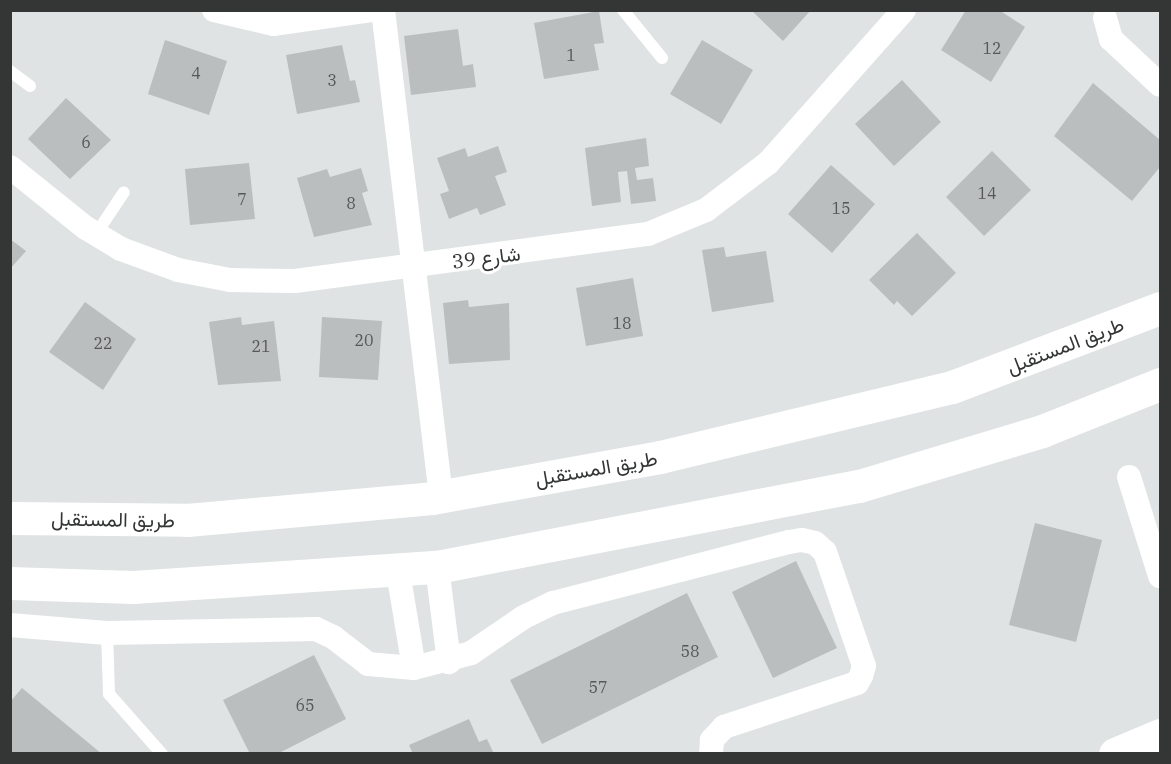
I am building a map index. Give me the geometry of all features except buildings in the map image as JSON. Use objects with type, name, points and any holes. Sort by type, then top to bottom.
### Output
[{"type":"street","points":[[214,10],[273,24],[373,10]]},
{"type":"street","points":[[383,10],[440,490],[432,498]]},
{"type":"street","name":"شارع 39","points":[[10,166],[96,234],[149,261],[230,280],[295,280],[648,234],[706,210],[742,185],[790,142],[904,10]]},
{"type":"street","points":[[1108,14],[1111,39],[1161,85]]},
{"type":"street","name":"طريق المستقبل","points":[[10,518],[188,520],[432,498],[681,452],[880,407],[952,387],[1161,308]]},
{"type":"street","points":[[10,583],[133,587],[398,572],[437,567],[859,486],[1042,431],[1161,384]]},
{"type":"street","points":[[1129,477],[1161,576]]},
{"type":"street","points":[[10,625],[106,633],[315,629],[333,637],[368,664],[414,668],[449,662],[471,654],[524,617],[553,603],[789,542],[802,540],[815,543],[825,552],[864,666],[861,676],[857,683],[724,727],[712,740],[711,753]]},
{"type":"street","points":[[437,567],[449,662]]},
{"type":"street","points":[[398,572],[414,668]]},
{"type":"street","points":[[1115,753],[1161,735]]},
{"type":"lane","points":[[622,10],[663,58]]},
{"type":"lane","points":[[10,71],[30,86]]},
{"type":"lane","points":[[96,234],[124,192]]},
{"type":"lane","points":[[106,633],[109,694],[162,753]]}]
